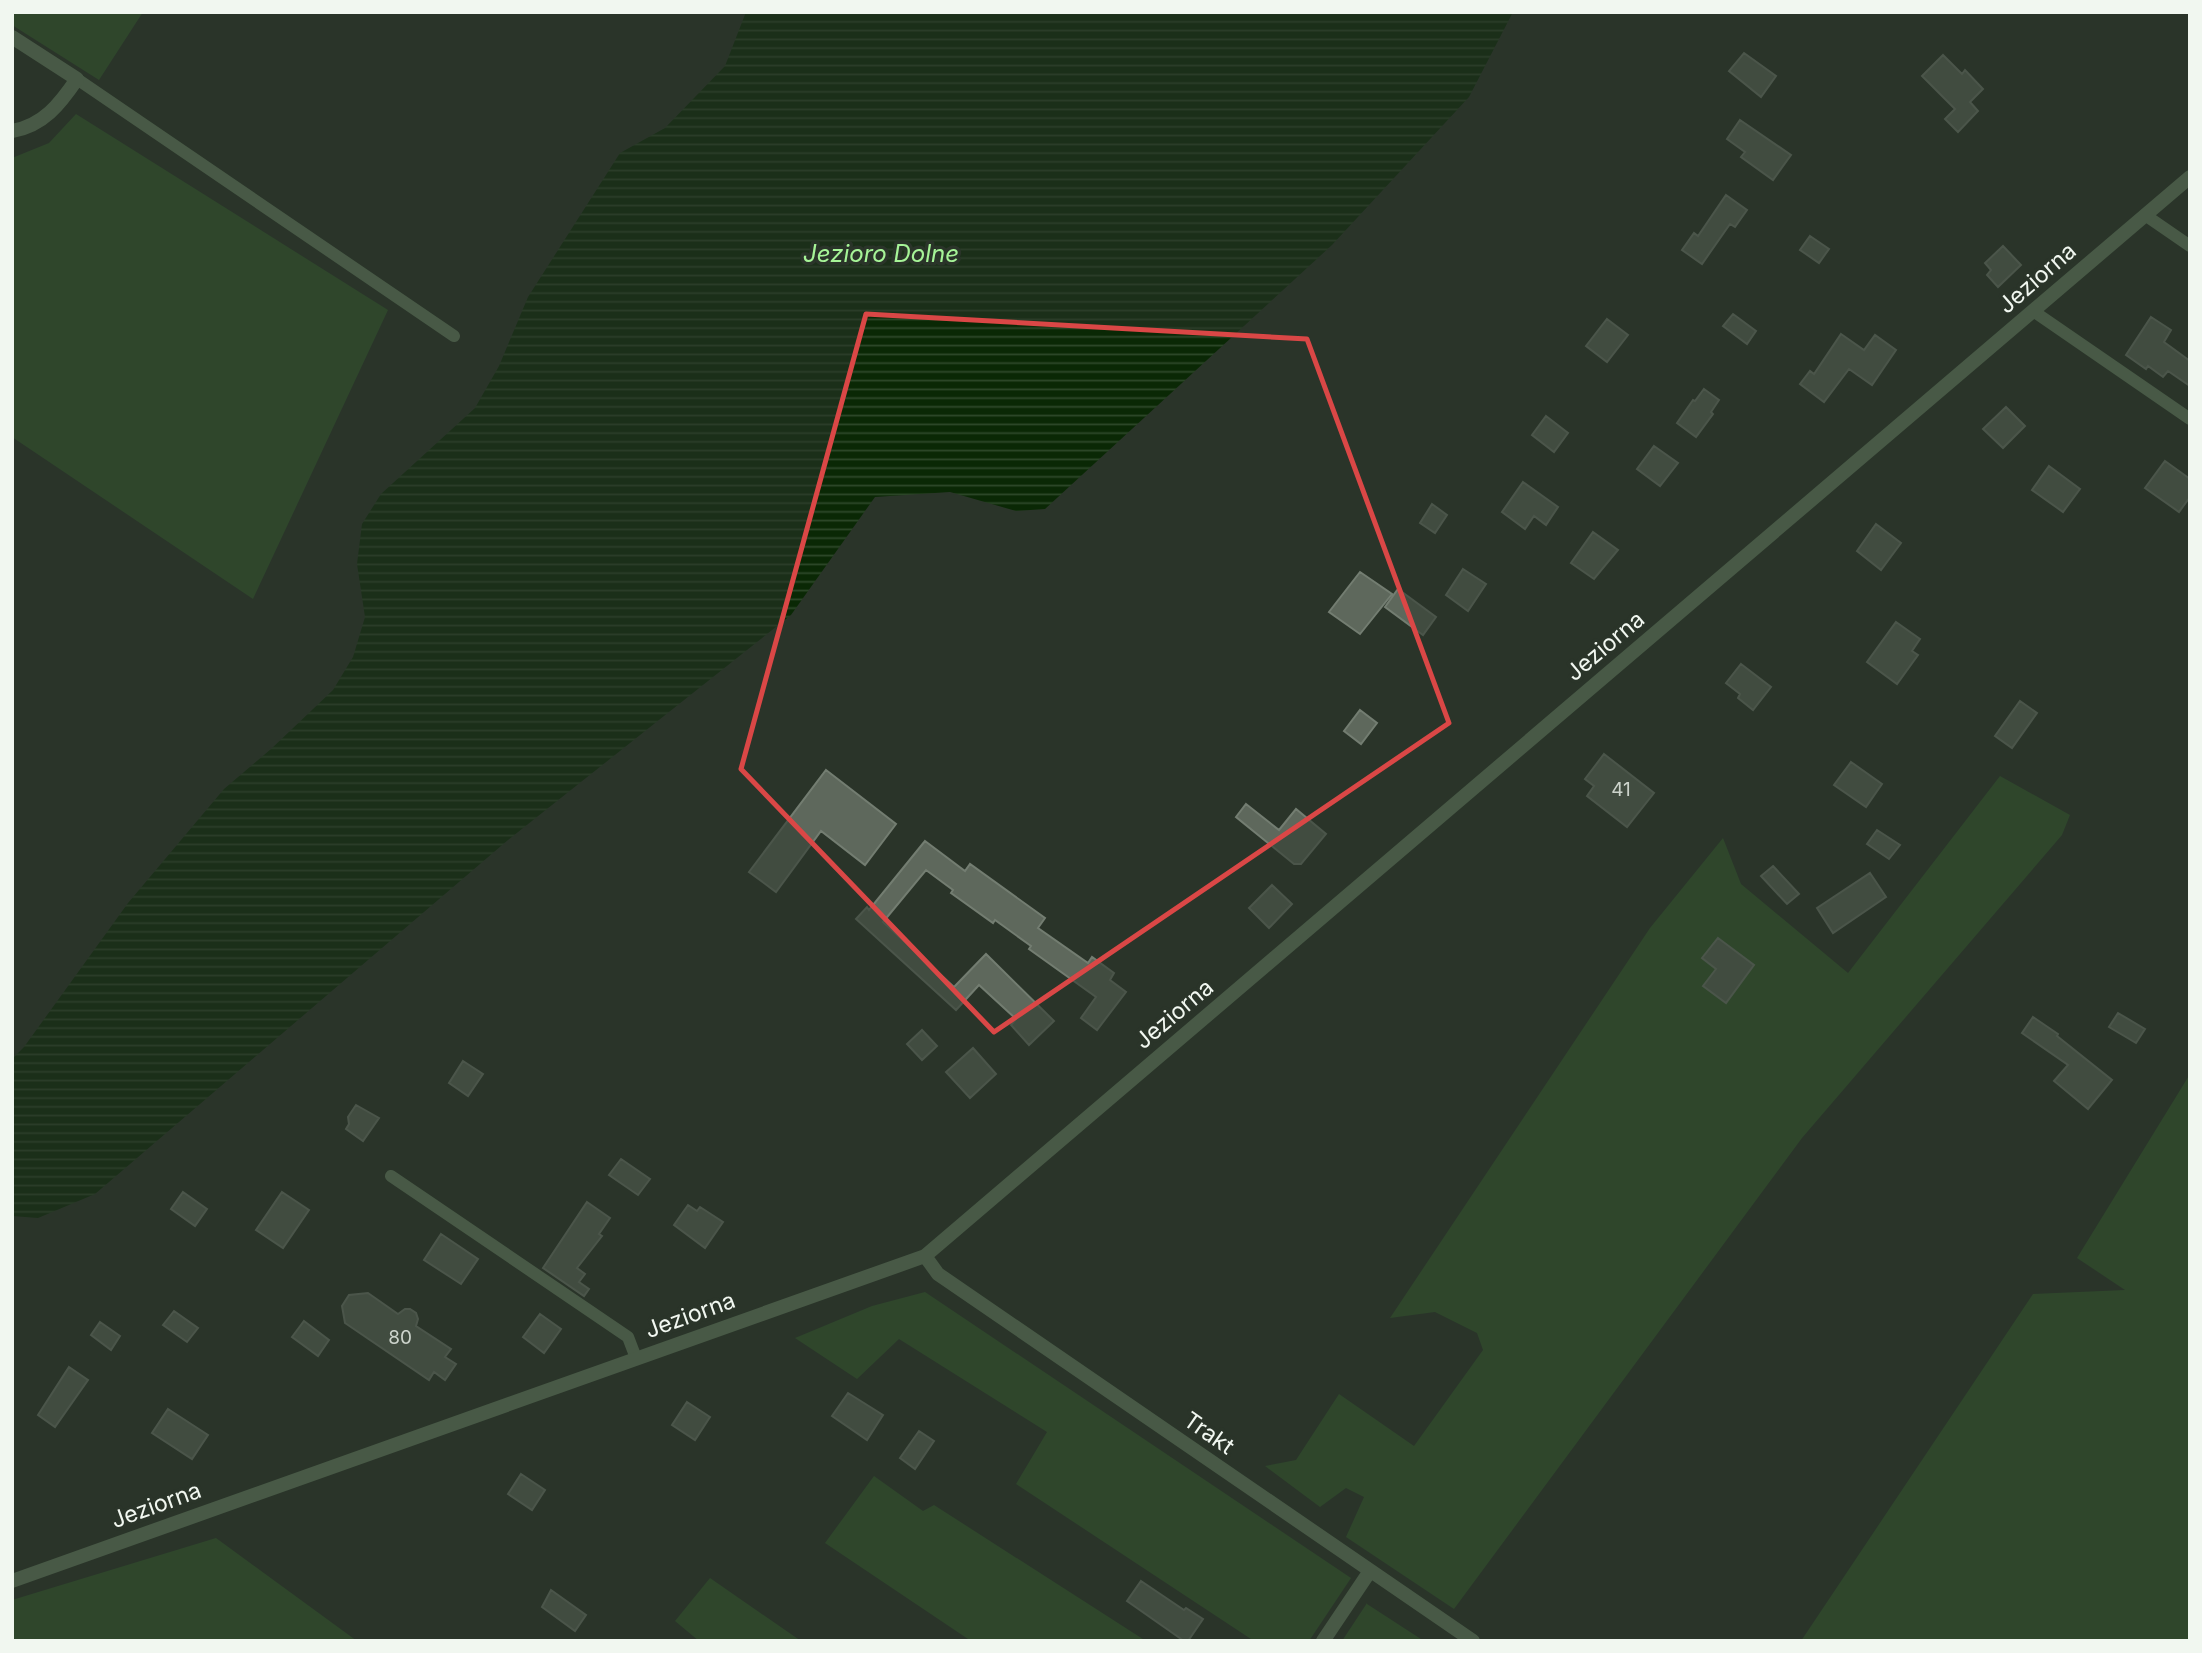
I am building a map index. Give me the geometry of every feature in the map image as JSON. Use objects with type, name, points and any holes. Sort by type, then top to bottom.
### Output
[{"type":"street","points":[[12,37],[77,79],[60,104],[38,123],[12,131]]},
{"type":"street","name":"Jeziorna","points":[[12,1581],[925,1256],[2190,177]]},
{"type":"street","name":"Trakt","points":[[925,1256],[938,1274],[1473,1641]]},
{"type":"street","points":[[1323,1641],[1370,1572]]},
{"type":"lane","points":[[77,79],[454,336]]},
{"type":"lane","points":[[2145,215],[2190,246]]},
{"type":"lane","points":[[2033,311],[2190,419]]},
{"type":"lane","points":[[391,1176],[628,1337],[636,1358]]},
{"type":"highlighted area","points":[[866,314],[1307,339],[1449,723],[994,1032],[741,769]]},
{"type":"shaded area","points":[[12,12],[143,12],[99,80],[12,25]]},
{"type":"shaded area","points":[[76,114],[388,310],[253,599],[12,437],[12,158],[49,143]]},
{"type":"shaded area","points":[[2000,776],[2070,815],[2062,835],[1802,1138],[1454,1609],[1346,1537],[1364,1497],[1346,1488],[1320,1507],[1265,1466],[1296,1460],[1339,1394],[1414,1446],[1483,1350],[1477,1333],[1435,1312],[1390,1318],[1650,928],[1723,838],[1741,884],[1848,973]]},
{"type":"shaded area","points":[[2190,1074],[2190,1641],[1801,1641],[2033,1294],[2125,1290],[2077,1258]]},
{"type":"shaded area","points":[[925,1292],[1351,1578],[1309,1641],[1254,1641],[1016,1484],[1047,1432],[899,1339],[857,1379],[795,1338],[872,1306]]},
{"type":"shaded area","points":[[874,1476],[923,1511],[934,1505],[1146,1641],[971,1641],[825,1543]]},
{"type":"shaded area","points":[[216,1538],[357,1641],[12,1641],[12,1600]]},
{"type":"shaded area","points":[[710,1578],[801,1641],[699,1641],[675,1621]]},
{"type":"shaded area","points":[[1367,1604],[1424,1641],[1342,1641]]},
{"type":"water","name":"Jezioro Dolne","points":[[746,12],[1513,12],[1469,97],[1332,245],[1045,509],[1016,511],[950,492],[875,497],[791,615],[508,840],[95,1194],[38,1218],[12,1216],[12,1059],[24,1047],[128,903],[224,789],[333,690],[353,657],[365,617],[357,564],[362,524],[381,494],[475,408],[499,366],[528,297],[620,153],[665,128],[725,66]]},
{"type":"building","points":[[1744,53],[1776,76],[1761,97],[1729,71]]},
{"type":"building","points":[[1943,55],[1962,74],[1965,70],[1983,89],[1970,102],[1978,111],[1958,132],[1945,119],[1955,109],[1922,76]]},
{"type":"building","points":[[1740,120],[1791,155],[1773,180],[1741,157],[1745,152],[1727,139]]},
{"type":"building","points":[[1726,195],[1747,210],[1735,227],[1730,224],[1702,264],[1682,250],[1694,233],[1698,236]]},
{"type":"building","points":[[1810,236],[1829,249],[1819,263],[1800,250]]},
{"type":"building","points":[[2003,246],[2021,265],[1998,287],[1987,275],[1991,270],[1985,263]]},
{"type":"building","points":[[1733,314],[1756,331],[1747,344],[1723,326]]},
{"type":"building","points":[[2151,317],[2171,330],[2164,342],[2190,361],[2190,386],[2168,371],[2163,377],[2126,355]]},
{"type":"building","points":[[1607,319],[1628,335],[1607,362],[1586,346]]},
{"type":"building","points":[[1841,334],[1864,350],[1875,335],[1896,350],[1872,385],[1849,369],[1824,402],[1800,384],[1810,371],[1814,374]]},
{"type":"building","points":[[1704,389],[1719,400],[1711,412],[1713,414],[1696,437],[1677,423]]},
{"type":"building","points":[[2006,407],[2025,426],[2003,448],[1983,429]]},
{"type":"building","points":[[1546,416],[1568,433],[1554,452],[1532,435]]},
{"type":"building","points":[[1654,446],[1678,463],[1660,486],[1637,469]]},
{"type":"building","points":[[2165,461],[2190,479],[2190,497],[2179,512],[2145,488]]},
{"type":"building","points":[[2049,466],[2080,489],[2063,512],[2032,490]]},
{"type":"building","points":[[1523,482],[1558,507],[1546,525],[1534,516],[1525,529],[1502,512]]},
{"type":"building","points":[[1432,504],[1447,515],[1435,533],[1420,523]]},
{"type":"building","points":[[1876,524],[1901,543],[1881,570],[1857,551]]},
{"type":"building","points":[[1593,532],[1618,550],[1594,579],[1571,563]]},
{"type":"building","points":[[1463,569],[1486,584],[1468,611],[1446,595]]},
{"type":"building","points":[[1360,572],[1392,594],[1360,634],[1329,612]]},
{"type":"building","points":[[1398,589],[1436,617],[1423,635],[1385,607]]},
{"type":"building","points":[[1896,622],[1920,639],[1912,651],[1918,655],[1897,684],[1867,662]]},
{"type":"building","points":[[1741,664],[1771,687],[1753,710],[1738,698],[1740,694],[1726,683]]},
{"type":"building","points":[[2020,701],[2037,713],[2012,748],[1995,736]]},
{"type":"building","points":[[1360,710],[1377,723],[1361,744],[1344,731]]},
{"type":"building","points":[[1604,754],[1654,793],[1627,827],[1587,796],[1594,786],[1585,779]]},
{"type":"building","points":[[1851,762],[1882,784],[1866,807],[1834,785]]},
{"type":"building","points":[[826,770],[896,824],[865,865],[821,831],[776,892],[749,872]]},
{"type":"building","points":[[1246,804],[1279,830],[1296,809],[1326,834],[1301,864],[1294,864],[1236,817]]},
{"type":"building","points":[[1877,830],[1900,845],[1889,859],[1867,844]]},
{"type":"building","points":[[925,841],[965,871],[970,864],[1045,918],[1038,928],[1088,963],[1092,957],[1114,973],[1110,980],[1126,992],[1097,1030],[1081,1018],[1096,997],[1029,949],[1031,946],[995,920],[993,923],[951,893],[953,890],[926,870],[883,922],[954,987],[986,954],[1054,1021],[1029,1045],[1011,1025],[1016,1019],[979,985],[956,1010],[856,919],[867,907],[869,910]]},
{"type":"building","points":[[1773,866],[1799,894],[1787,904],[1761,876]]},
{"type":"building","points":[[1870,873],[1886,897],[1833,933],[1817,908]]},
{"type":"building","points":[[1272,885],[1292,904],[1269,928],[1249,908]]},
{"type":"building","points":[[1718,938],[1754,965],[1726,1003],[1703,986],[1716,969],[1702,958]]},
{"type":"building","points":[[2118,1013],[2145,1029],[2136,1043],[2109,1027]]},
{"type":"building","points":[[2033,1017],[2058,1034],[2057,1036],[2112,1080],[2088,1109],[2054,1081],[2068,1065],[2022,1033]]},
{"type":"building","points":[[922,1030],[937,1046],[922,1060],[907,1044]]},
{"type":"building","points":[[973,1048],[996,1074],[970,1098],[946,1072]]},
{"type":"building","points":[[463,1061],[483,1074],[468,1096],[449,1083]]},
{"type":"building","points":[[356,1105],[379,1118],[363,1141],[346,1129],[349,1124],[348,1117]]},
{"type":"building","points":[[621,1159],[650,1179],[638,1195],[609,1175]]},
{"type":"building","points":[[183,1192],[207,1209],[195,1226],[171,1209]]},
{"type":"building","points":[[282,1192],[309,1210],[283,1248],[256,1230]]},
{"type":"building","points":[[587,1202],[610,1218],[599,1234],[602,1236],[577,1268],[585,1274],[579,1282],[589,1289],[584,1296],[543,1268]]},
{"type":"building","points":[[688,1205],[697,1211],[700,1207],[723,1222],[705,1248],[674,1225]]},
{"type":"building","points":[[441,1234],[478,1259],[461,1284],[424,1260]]},
{"type":"building","points":[[368,1293],[398,1314],[405,1309],[416,1313],[416,1326],[451,1349],[445,1357],[456,1364],[445,1380],[434,1372],[429,1380],[345,1323],[342,1306],[349,1295]]},
{"type":"building","points":[[174,1311],[198,1328],[187,1342],[163,1325]]},
{"type":"building","points":[[540,1314],[561,1329],[544,1353],[523,1337]]},
{"type":"building","points":[[304,1321],[329,1340],[318,1356],[292,1337]]},
{"type":"building","points":[[100,1322],[120,1336],[111,1350],[91,1335]]},
{"type":"building","points":[[69,1367],[88,1380],[55,1427],[38,1415]]},
{"type":"building","points":[[848,1393],[883,1415],[867,1440],[832,1416]]},
{"type":"building","points":[[687,1402],[710,1417],[695,1440],[672,1425]]},
{"type":"building","points":[[168,1409],[208,1435],[192,1459],[152,1433]]},
{"type":"building","points":[[919,1431],[934,1441],[915,1469],[900,1458]]},
{"type":"building","points":[[521,1474],[545,1490],[532,1510],[508,1494]]},
{"type":"building","points":[[1141,1581],[1184,1610],[1186,1608],[1203,1619],[1188,1641],[1184,1641],[1127,1601]]},
{"type":"building","points":[[551,1590],[586,1615],[575,1631],[542,1607]]}]
